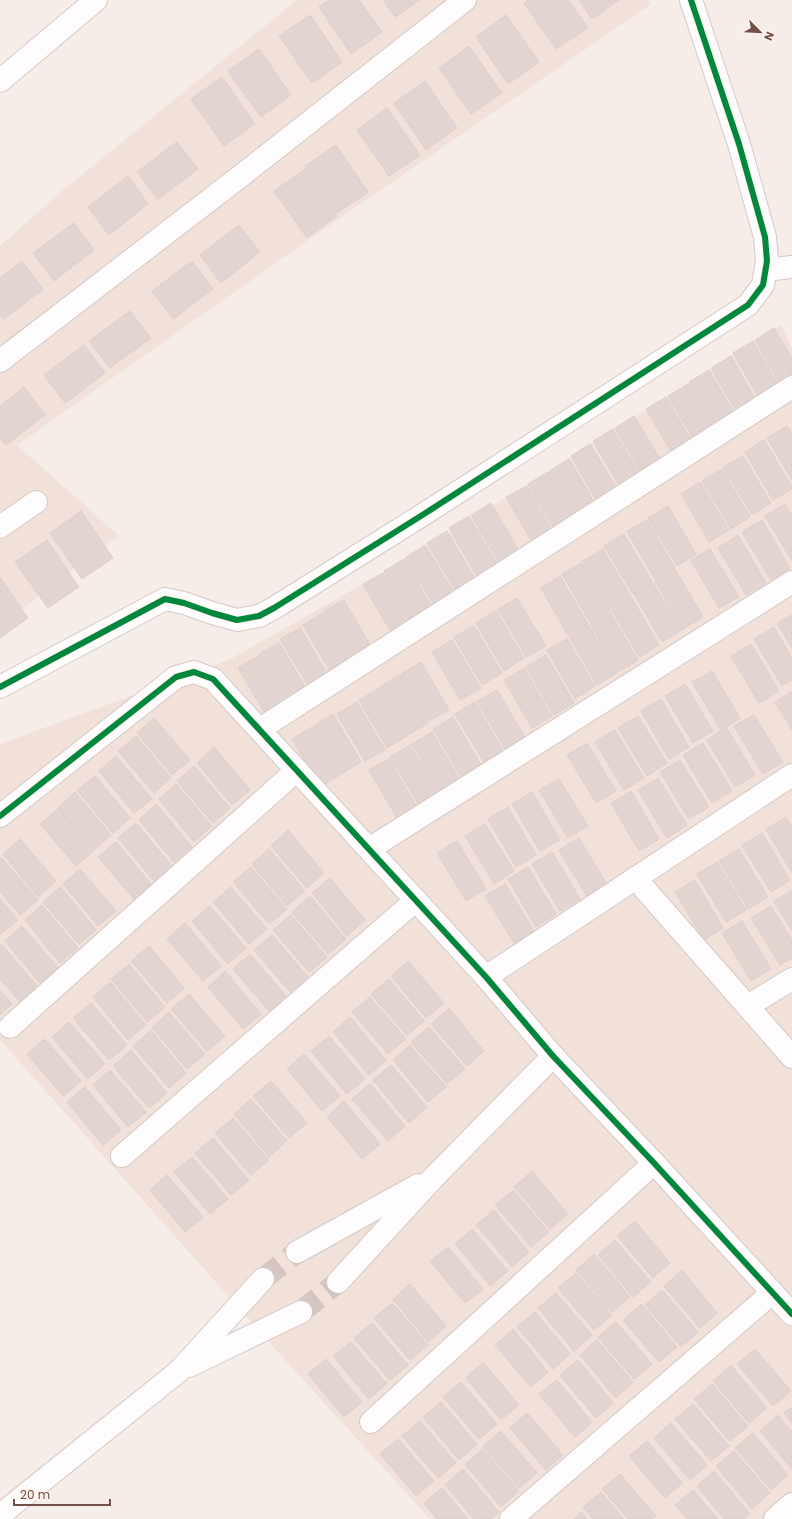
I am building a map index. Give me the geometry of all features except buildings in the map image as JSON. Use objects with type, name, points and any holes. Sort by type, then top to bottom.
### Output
[{"type":"street","points":[[0,81],[96,0]]},
{"type":"street","points":[[0,361],[242,175],[465,0]]},
{"type":"street","points":[[0,687],[166,599],[184,603],[237,620],[259,616],[424,514],[748,305],[763,285],[766,270],[765,237],[739,144],[691,0]]},
{"type":"street","points":[[766,270],[792,267]]},
{"type":"street","points":[[260,729],[792,387]]},
{"type":"street","points":[[0,527],[36,502]]},
{"type":"street","points":[[369,849],[792,582]]},
{"type":"street","points":[[3,812],[176,676],[194,672],[213,679],[486,976],[553,1056],[654,1163],[792,1314]]},
{"type":"street","points":[[10,1027],[297,770]]},
{"type":"street","points":[[486,976],[792,775]]},
{"type":"street","points":[[635,878],[792,1057]]},
{"type":"street","points":[[122,1156],[416,900]]},
{"type":"street","points":[[748,1006],[792,979]]},
{"type":"street","points":[[338,1282],[435,1176],[553,1056]]},
{"type":"street","points":[[371,1422],[654,1163]]},
{"type":"street","points":[[297,1252],[435,1176]]},
{"type":"street","points":[[0,1515],[179,1371],[264,1279]]},
{"type":"street","points":[[511,1519],[772,1293]]},
{"type":"street","points":[[179,1371],[301,1312]]},
{"type":"street","points":[[775,1519],[792,1504]]},
{"type":"shaded area","points":[[297,0],[649,0],[651,4],[330,225],[17,445],[119,536],[91,555],[0,627],[0,246],[62,191]]},
{"type":"shaded area","points":[[782,325],[792,348],[792,1519],[430,1519],[295,1371],[0,1040],[0,744],[229,660],[419,552]]},
{"type":"tunnel","points":[[263,1279],[297,1252]]},
{"type":"tunnel","points":[[301,1312],[338,1282]]},
{"type":"cycle path","points":[[0,687],[165,599],[184,603],[237,620],[259,616],[424,514],[748,305],[763,285],[767,261],[765,237],[739,144],[691,0]]},
{"type":"cycle path","points":[[0,816],[176,677],[194,672],[213,679],[486,977],[553,1056],[654,1163],[792,1314]]}]
